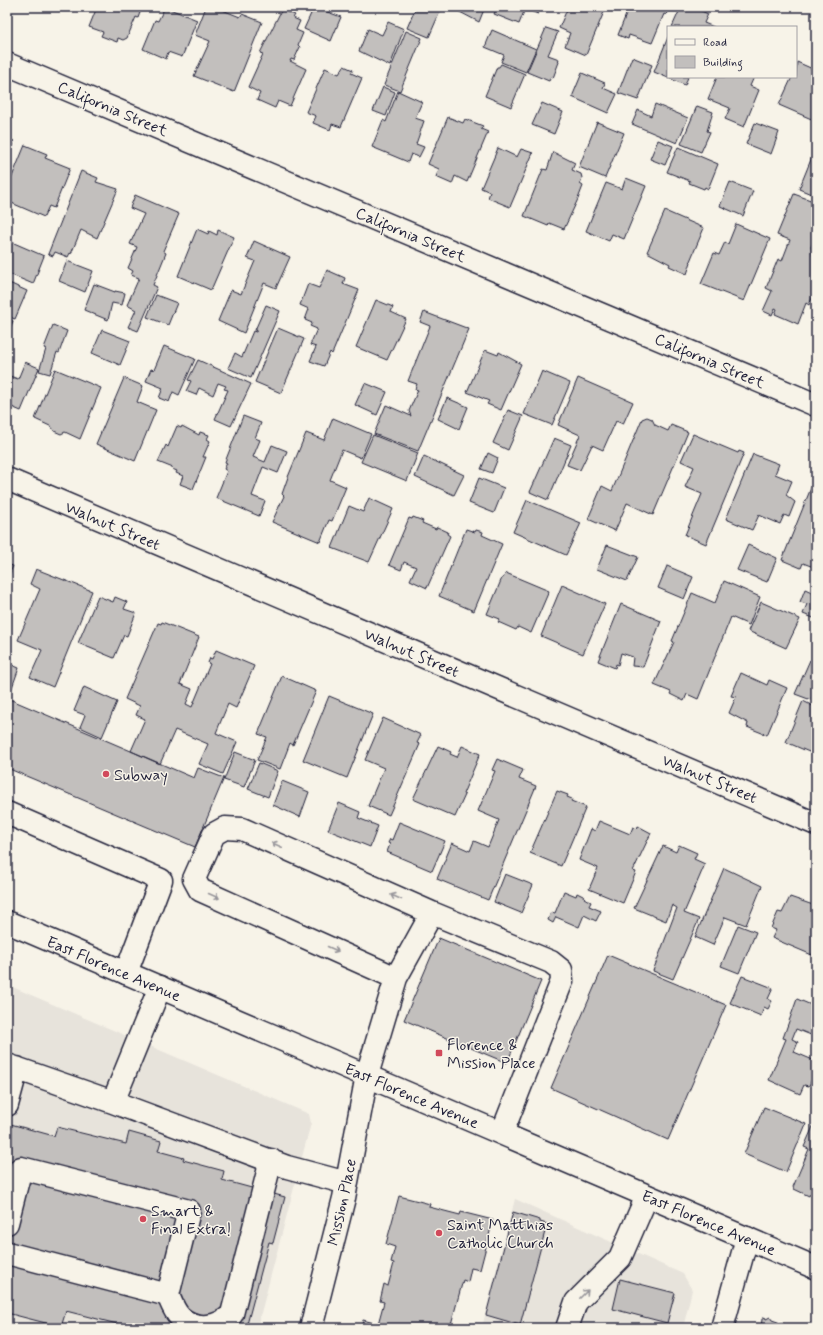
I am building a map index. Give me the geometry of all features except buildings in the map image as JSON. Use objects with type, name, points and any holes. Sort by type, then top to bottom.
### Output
[{"type":"street","name":"California Street","points":[[7,64],[816,405]]},
{"type":"street","name":"Walnut Street","points":[[7,479],[816,824]]},
{"type":"street","points":[[7,813],[160,880],[126,973]]},
{"type":"street","points":[[396,978],[200,890],[194,879],[214,834],[225,828],[242,829],[432,913],[551,962],[561,970],[562,981],[502,1133]]},
{"type":"street","name":"Mission Place","points":[[311,1328],[347,1183],[366,1075],[396,978],[432,913]]},
{"type":"street","name":"East Florence Avenue","points":[[7,922],[816,1268]]},
{"type":"street","points":[[113,1102],[160,987]]},
{"type":"street","points":[[7,1105],[12,1067],[271,1160],[347,1183]]},
{"type":"street","points":[[7,1223],[21,1168],[189,1212],[168,1295],[179,1316],[193,1323],[210,1326],[218,1325],[232,1314],[271,1160]]},
{"type":"street","points":[[567,1328],[576,1302],[620,1258],[648,1196]]},
{"type":"street","points":[[722,1328],[746,1238]]},
{"type":"street","points":[[7,1253],[168,1295]]},
{"type":"shaded area","points":[[10,986],[309,1114],[311,1123],[257,1328],[7,1328],[7,987]]},
{"type":"shaded area","points":[[515,1199],[683,1274],[692,1290],[683,1328],[500,1328],[483,1323]]},
{"type":"place","name":"Subway","points":[[106,774]]},
{"type":"place","name":"Florence & Mission Place","points":[[439,1053]]},
{"type":"place","name":"Smart & Final Extra!","points":[[143,1219]]},
{"type":"place","name":"Saint Matthias Catholic Church","points":[[439,1233]]}]
